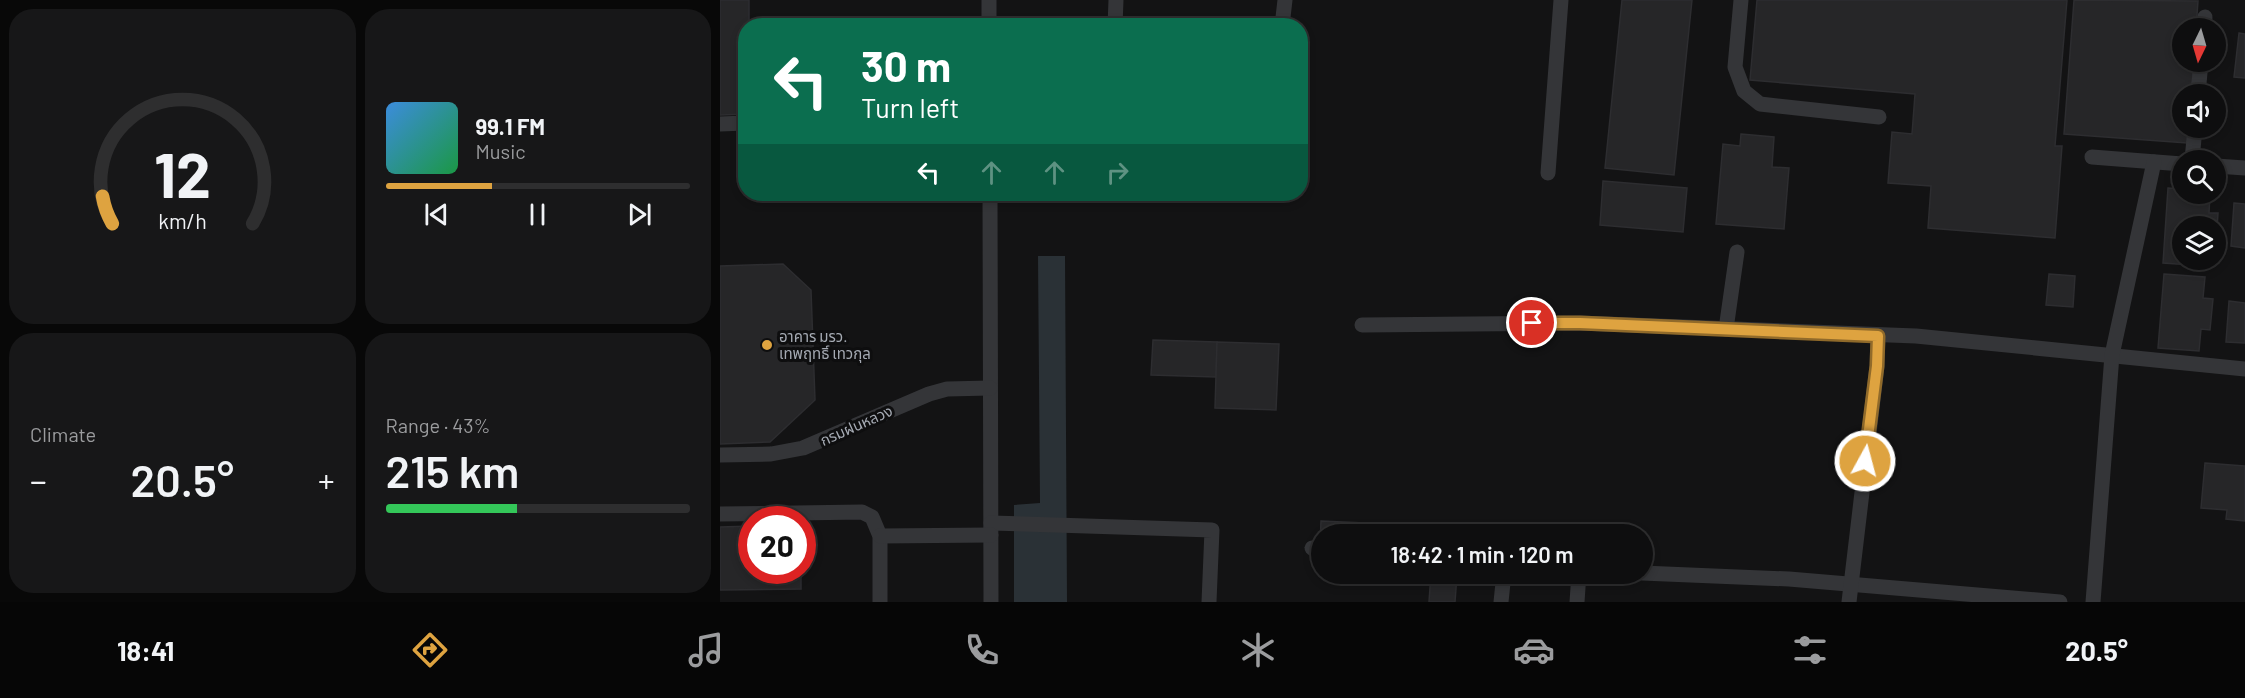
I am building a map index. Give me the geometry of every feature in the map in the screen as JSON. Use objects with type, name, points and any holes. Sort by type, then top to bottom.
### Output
[{"type":"lane","points":[[989,0],[989,18]]},
{"type":"lane","points":[[1115,18],[1116,0]]},
{"type":"lane","points":[[1283,18],[1285,0]]},
{"type":"lane","points":[[1548,173],[1561,0]]},
{"type":"lane","points":[[1741,0],[1736,67],[1744,91],[1760,104],[1879,117]]},
{"type":"lane","points":[[720,124],[738,123]]},
{"type":"lane","points":[[2092,157],[2172,163]]},
{"type":"lane","points":[[2093,602],[2112,355],[2154,162]]},
{"type":"lane","points":[[2226,167],[2245,168]]},
{"type":"lane","points":[[990,201],[991,602]]},
{"type":"lane","points":[[1726,329],[1737,252]]},
{"type":"lane","points":[[1362,325],[1580,323],[1916,336],[2245,369]]},
{"type":"lane","points":[[1849,602],[1877,366],[1878,336]]},
{"type":"lane","name":"กรมฝนหลวง","points":[[720,455],[771,454],[803,448],[928,394],[946,389],[990,388]]},
{"type":"lane","points":[[720,514],[861,512],[872,517],[880,536],[880,602]]},
{"type":"lane","points":[[880,536],[991,529],[1011,524],[1212,530],[1209,602]]},
{"type":"lane","points":[[1653,574],[1851,583],[1995,600],[2060,602]]},
{"type":"lane","points":[[1502,602],[1503,584]]},
{"type":"lane","points":[[1577,602],[1578,584]]},
{"type":"shaded area","points":[[1038,256],[1065,256],[1067,602],[1014,602],[1014,505],[1040,503]]},
{"type":"building","points":[[720,0],[749,0],[749,18],[738,18],[738,114],[720,115]]},
{"type":"building","points":[[1622,0],[1692,0],[1674,175],[1605,168]]},
{"type":"building","points":[[1757,0],[2067,0],[2055,146],[2062,146],[2055,238],[1928,228],[1931,186],[1888,183],[1892,132],[1912,134],[1915,94],[1750,80]]},
{"type":"building","points":[[2074,0],[2198,1],[2197,18],[2172,18],[2172,72],[2193,72],[2192,84],[2172,84],[2172,138],[2188,138],[2187,143],[2064,134]]},
{"type":"building","points":[[2239,33],[2245,34],[2245,78],[2234,77]]},
{"type":"building","points":[[1741,134],[1774,137],[1772,167],[1789,168],[1784,229],[1716,224],[1723,144],[1740,146]]},
{"type":"building","points":[[1603,181],[1687,188],[1683,232],[1600,225]]},
{"type":"building","points":[[2168,188],[2172,188],[2172,204],[2209,204],[2209,213],[2218,213],[2218,216],[2172,216],[2172,264],[2163,263]]},
{"type":"building","points":[[2234,203],[2245,204],[2245,248],[2231,246]]},
{"type":"building","name":"อาคาร มรว. เทพฤทธิ์ เทวกุล","points":[[783,264],[811,290],[815,400],[770,442],[720,444],[720,266]]},
{"type":"building","points":[[2049,274],[2075,276],[2073,307],[2046,305]]},
{"type":"building","points":[[2164,274],[2205,277],[2203,298],[2213,299],[2210,330],[2201,329],[2199,351],[2158,348]]},
{"type":"building","points":[[2229,301],[2245,303],[2245,343],[2226,342]]},
{"type":"building","points":[[1153,340],[1217,342],[1216,377],[1151,375]]},
{"type":"building","points":[[1217,342],[1279,344],[1276,410],[1215,408]]},
{"type":"building","points":[[2205,463],[2245,466],[2245,521],[2226,519],[2227,510],[2201,508]]},
{"type":"building","points":[[1321,521],[1387,524],[1321,524]]},
{"type":"building","points":[[738,526],[738,584],[801,584],[801,589],[720,590],[720,527]]},
{"type":"building","points":[[1430,584],[1456,584],[1455,602],[1429,602]]},
{"type":"place","name":"อาคาร มรว. เทพฤทธิ์ เทวกุล","points":[[767,345]]},
{"type":"route","points":[[1532,323],[1580,323],[1878,336],[1877,366],[1865,461]]}]
